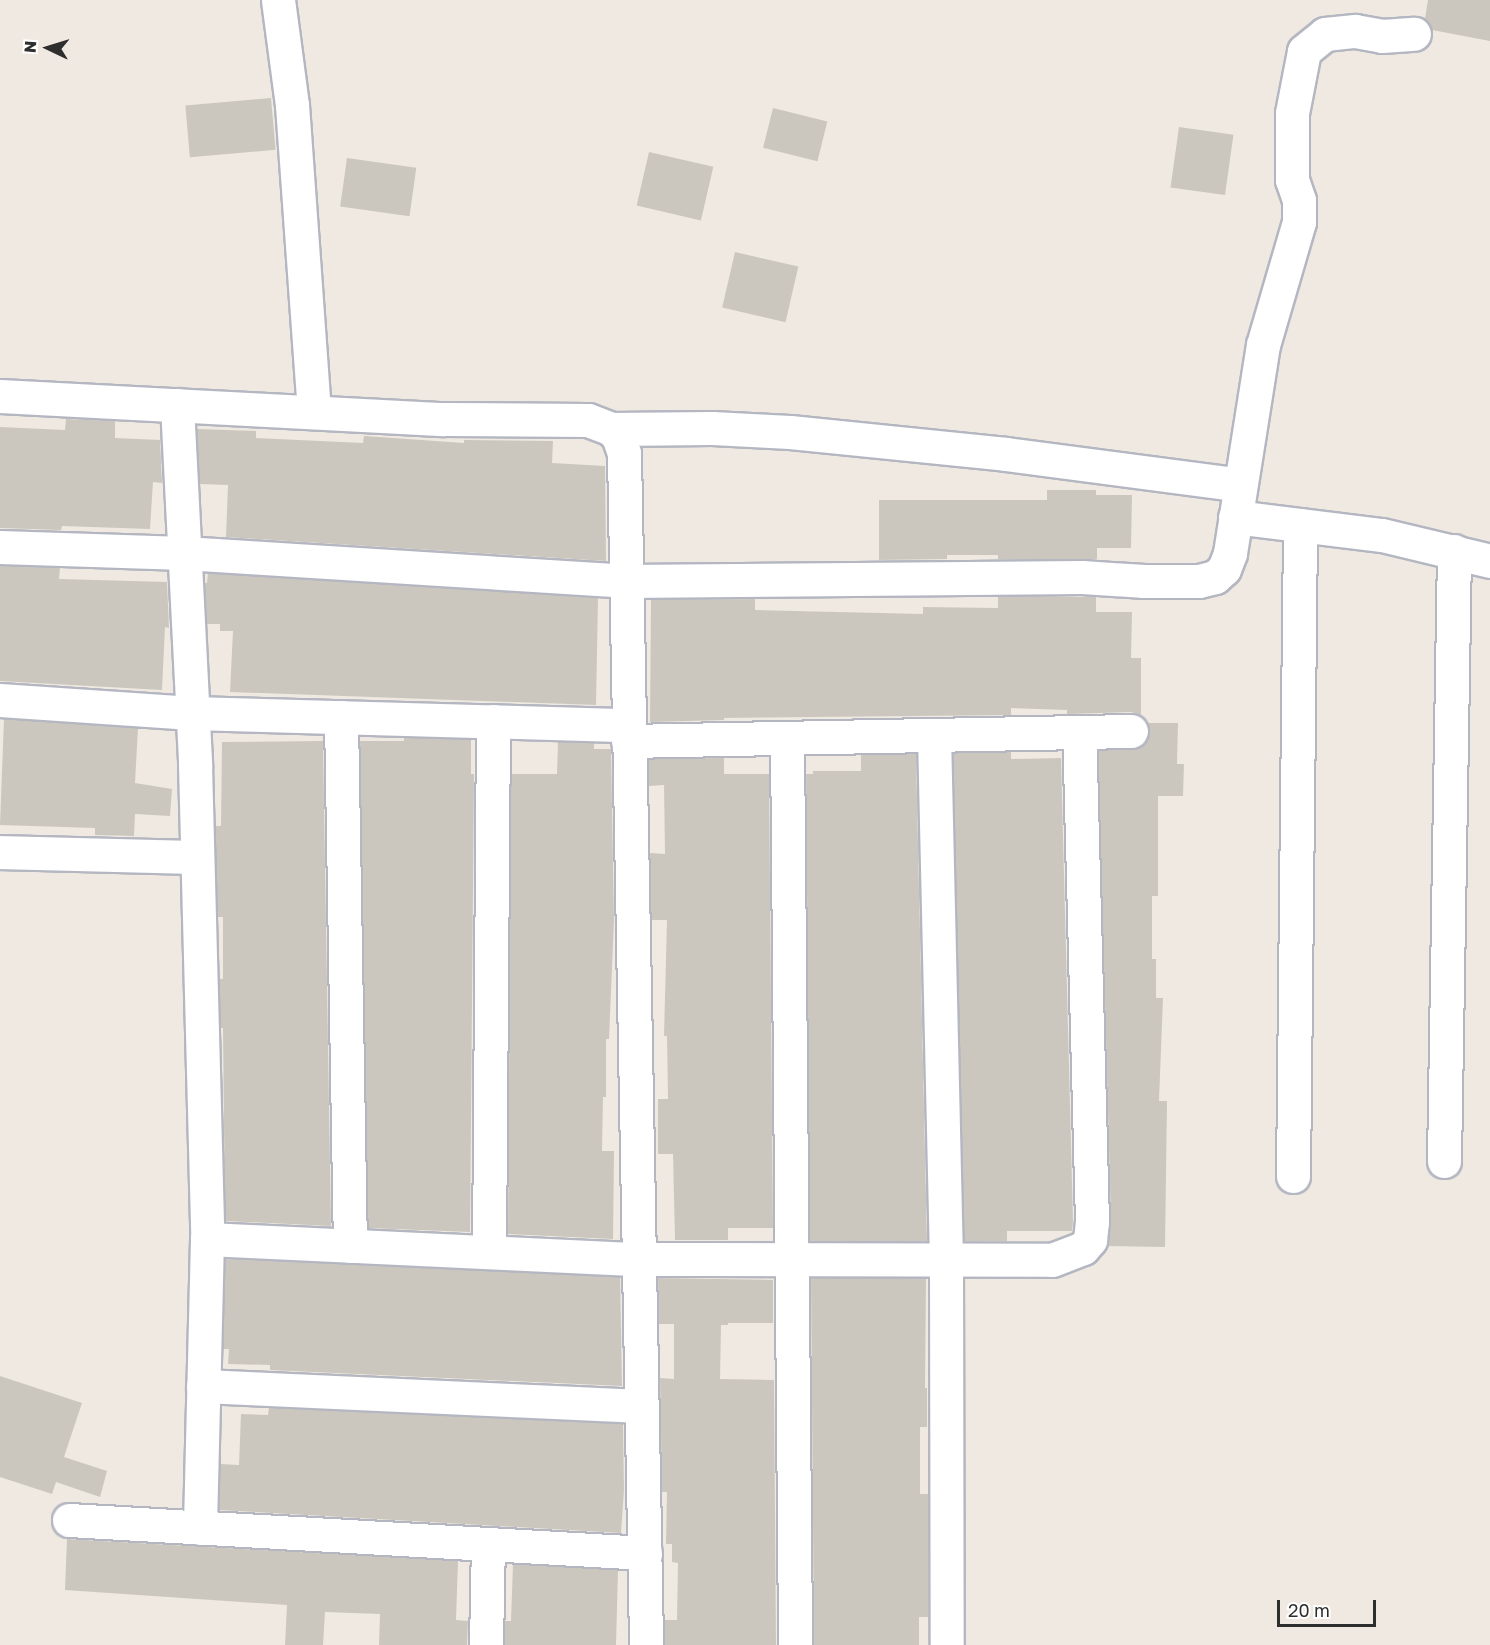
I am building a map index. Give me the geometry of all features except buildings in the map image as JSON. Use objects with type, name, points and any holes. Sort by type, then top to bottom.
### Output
[{"type":"street","points":[[278,0],[292,105],[314,412]]},
{"type":"street","points":[[0,547],[184,553],[625,580],[1082,577],[1144,581],[1199,581],[1215,577],[1224,569],[1235,517],[1263,345],[1299,222],[1299,200],[1292,180],[1292,113],[1304,51],[1325,34],[1355,31],[1382,36],[1414,34]]},
{"type":"street","points":[[0,396],[443,419],[588,420],[611,429],[712,428],[790,432],[1006,454],[1240,485]]},
{"type":"street","points":[[177,405],[192,713],[207,1239],[200,1528]]},
{"type":"street","points":[[611,429],[618,436],[624,453],[646,1645]]},
{"type":"street","points":[[1235,517],[1382,535],[1490,561]]},
{"type":"street","points":[[1293,1176],[1300,525]]},
{"type":"street","points":[[1444,1161],[1454,551]]},
{"type":"street","points":[[0,700],[192,713],[493,721],[628,733],[787,738],[1131,731]]},
{"type":"street","points":[[341,717],[350,1246]]},
{"type":"street","points":[[489,1252],[493,721]]},
{"type":"street","points":[[207,1239],[638,1259],[1052,1260],[1083,1248],[1090,1240],[1092,1222],[1079,732]]},
{"type":"street","points":[[934,735],[946,1260],[947,1645]]},
{"type":"street","points":[[787,738],[795,1645]]},
{"type":"street","points":[[0,852],[197,856]]},
{"type":"street","points":[[203,1386],[642,1406]]},
{"type":"street","points":[[69,1520],[645,1553]]},
{"type":"street","points":[[486,1645],[488,1545]]}]
